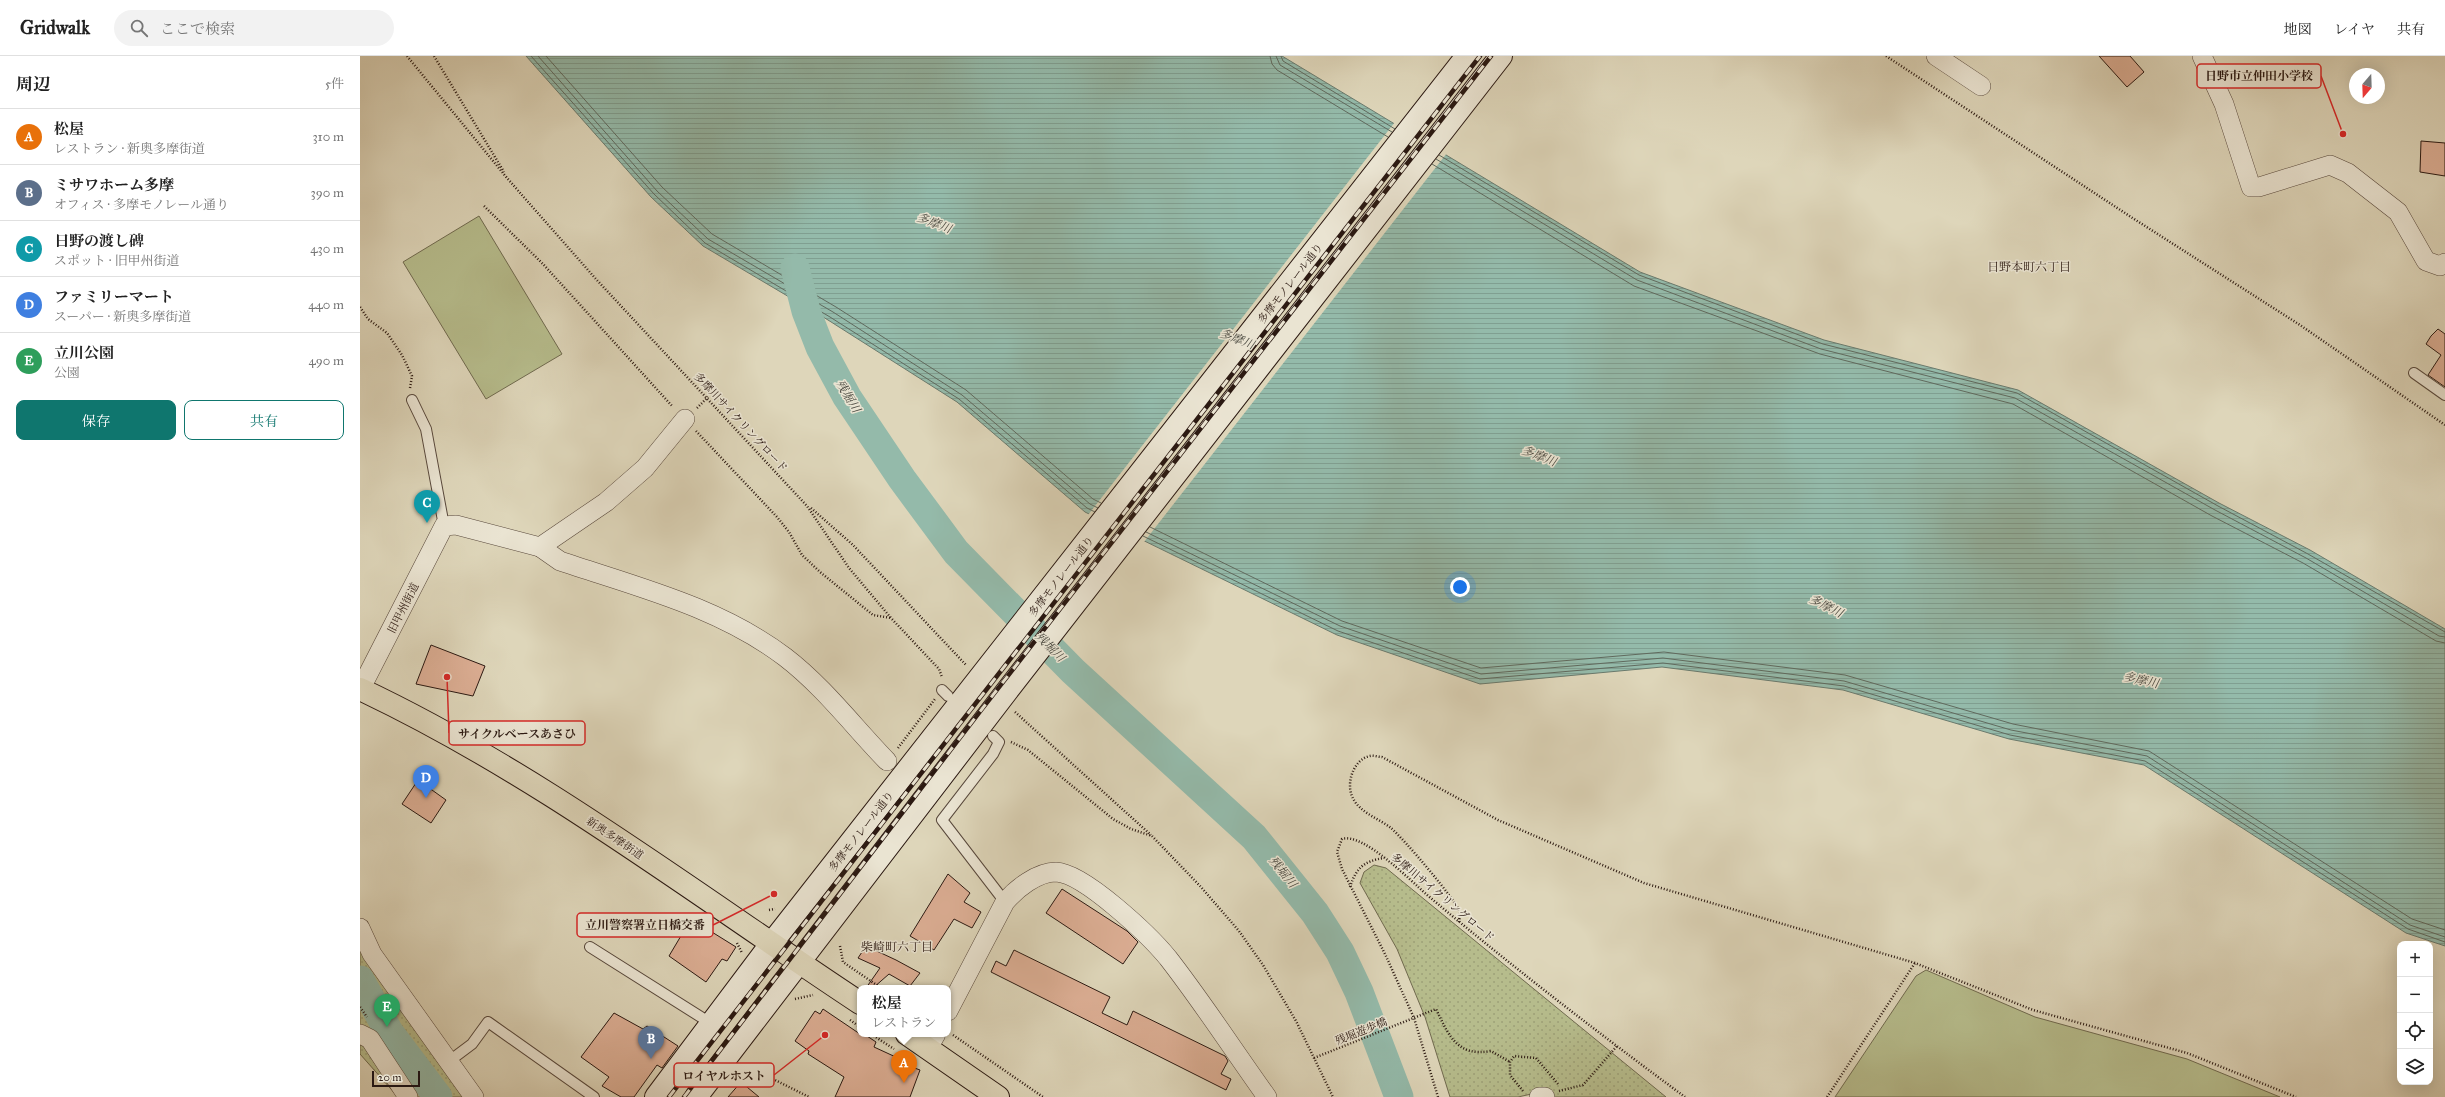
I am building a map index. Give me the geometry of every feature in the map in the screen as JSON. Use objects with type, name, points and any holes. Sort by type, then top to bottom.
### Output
[{"type":"main road","name":"多摩モノレール通り","points":[[656,1097],[978,670],[1467,56]]},
{"type":"main road","points":[[696,1097],[799,963],[1008,700],[1501,56]]},
{"type":"main road","name":"新奥多摩街道","points":[[360,689],[409,712],[512,769],[857,1001]]},
{"type":"main road","points":[[918,1037],[932,1041],[998,1097]]},
{"type":"street","points":[[1936,56],[1981,86]]},
{"type":"street","points":[[2202,56],[2224,104],[2251,187],[2259,187],[2330,165],[2348,173],[2398,212],[2426,261],[2440,266],[2445,263]]},
{"type":"street","points":[[540,547],[612,497],[645,468],[685,420]]},
{"type":"street","points":[[444,526],[456,525],[540,547],[560,561],[701,608],[763,641],[808,677],[887,762]]},
{"type":"street","name":"旧甲州街道","points":[[360,689],[444,526]]},
{"type":"street","points":[[951,1005],[1005,902],[1014,892],[1042,875],[1057,872],[1084,882],[1108,899],[1167,957],[1267,1097]]},
{"type":"street","points":[[360,928],[372,954],[474,1097]]},
{"type":"street","points":[[360,1034],[370,1039],[408,1097]]},
{"type":"lane","points":[[2414,373],[2445,395]]},
{"type":"lane","points":[[412,400],[426,429],[444,526]]},
{"type":"lane","points":[[996,739],[992,754],[942,820],[1005,902]]},
{"type":"lane","points":[[590,948],[712,1024]]},
{"type":"lane","points":[[448,1062],[472,1044],[488,1022],[594,1097]]},
{"type":"path","name":"多摩川サイクリングロード","points":[[407,56],[507,178],[594,278],[807,506],[849,568],[891,618],[939,669],[944,681],[945,693],[887,762]]},
{"type":"path","name":"多摩川サイクリングロード","points":[[434,56],[507,178]]},
{"type":"path","points":[[1886,56],[2137,221],[2282,313],[2445,425]]},
{"type":"path","points":[[360,307],[368,319],[387,333],[402,355],[412,376],[409,391],[412,400]]},
{"type":"path","points":[[807,506],[853,545],[978,670]]},
{"type":"path","points":[[1008,700],[1152,836],[1239,931],[1267,971],[1296,1021],[1333,1097]]},
{"type":"path","points":[[996,739],[1018,744],[1113,819],[1130,829],[1152,836]]},
{"type":"path","points":[[1459,922],[1460,912],[1392,829],[1361,808],[1352,796],[1349,784],[1352,773],[1358,764],[1369,756],[1382,757],[1498,820],[1644,883],[1915,962],[2032,1010],[2187,1053],[2296,1097]]},
{"type":"path","name":"多摩川サイクリングロード","points":[[1438,1097],[1414,1018],[1385,954],[1350,887],[1337,852],[1342,839],[1347,838],[1360,842],[1384,858],[1459,922],[1617,1046],[1685,1097]]},
{"type":"path","points":[[1350,887],[1358,868],[1371,860],[1384,858]]},
{"type":"path","points":[[736,941],[742,953],[742,961]]},
{"type":"path","points":[[840,946],[843,962],[878,985]]},
{"type":"path","points":[[1827,1097],[1915,962]]},
{"type":"path","name":"残堀遊歩橋","points":[[1314,1058],[1436,1009],[1449,1036],[1462,1049],[1479,1053],[1491,1051],[1510,1062]]},
{"type":"path","points":[[951,1034],[1043,1097]]},
{"type":"path","points":[[1563,1090],[1536,1058],[1514,1056],[1510,1062],[1510,1075],[1539,1097],[1583,1085],[1617,1046]]},
{"type":"path","points":[[727,1055],[809,1097]]},
{"type":"shaded area","points":[[479,216],[562,354],[486,399],[403,262]]},
{"type":"shaded area","points":[[1374,865],[1386,868],[1666,1097],[1553,1097],[1545,1091],[1518,1097],[1450,1097],[1425,1017],[1397,949],[1360,883],[1364,872]]},
{"type":"shaded area","points":[[360,938],[469,1097],[398,1097],[360,1054]]},
{"type":"shaded area","points":[[1926,970],[2035,1017],[2187,1059],[2280,1097],[1835,1097],[1916,976]]},
{"type":"water","name":"多摩川","points":[[526,56],[1282,56],[1640,272],[1824,340],[2018,390],[2219,503],[2310,550],[2445,629],[2445,946],[2406,933],[2144,765],[2009,739],[1843,690],[1662,667],[1480,684],[1337,635],[1085,512],[957,402],[828,320],[703,246],[651,197]]},
{"type":"pier","points":[[1395,122],[1447,153],[1144,542],[1088,515]]},
{"type":"building","points":[[2099,56],[2130,56],[2144,72],[2127,87]]},
{"type":"building","points":[[2421,141],[2445,143],[2445,176],[2420,172]]},
{"type":"building","points":[[2438,329],[2445,334],[2445,387],[2428,375],[2441,355],[2426,344]]},
{"type":"building","points":[[431,645],[485,666],[473,696],[416,684]]},
{"type":"building","points":[[418,780],[446,800],[431,823],[402,804]]},
{"type":"building","points":[[948,874],[970,893],[964,902],[981,912],[972,928],[954,919],[934,950],[910,936]]},
{"type":"building","points":[[1062,889],[1127,931],[1138,942],[1123,964],[1046,913]]},
{"type":"building","points":[[691,919],[736,947],[727,961],[722,959],[706,982],[669,956]]},
{"type":"building","points":[[866,946],[920,973],[911,985],[889,974],[876,985],[868,985],[880,968],[858,958]]},
{"type":"building","points":[[1014,950],[1110,997],[1102,1013],[1127,1025],[1133,1011],[1225,1056],[1228,1061],[1221,1074],[1231,1079],[1226,1090],[991,972],[996,961],[1006,966]]},
{"type":"building","points":[[823,1009],[857,1032],[857,1037],[868,1037],[876,1042],[874,1047],[900,1059],[898,1062],[920,1070],[910,1097],[835,1097],[844,1077],[808,1054],[809,1051],[795,1041],[815,1011],[820,1014]]},
{"type":"building","points":[[614,1013],[643,1029],[647,1026],[678,1046],[662,1068],[657,1065],[634,1097],[621,1097],[602,1086],[609,1077],[581,1057]]},
{"type":"building","points":[[741,1082],[759,1097],[728,1097]]},
{"type":"waterway","name":"残堀川","points":[[795,268],[806,311],[820,347],[847,397],[902,479],[956,552],[1073,671],[1254,837],[1315,913],[1340,952],[1359,992],[1399,1097]]},
{"type":"waterway","points":[[360,980],[389,1032],[438,1097]]},
{"type":"railway","points":[[669,1097],[1480,56]]},
{"type":"railway","points":[[684,1097],[982,709],[1491,56]]},
{"type":"place","name":"日野市立仲田小学校","points":[[2343,134]]},
{"type":"place","name":"日野の渡し碑","points":[[427,523]]},
{"type":"place","name":"サイクルベースあさひ","points":[[447,677]]},
{"type":"place","name":"ファミリーマート","points":[[426,798]]},
{"type":"place","name":"立川警察署立日橋交番","points":[[774,894]]},
{"type":"place","name":"立川公園","points":[[387,1027]]},
{"type":"place","name":"ロイヤルホスト","points":[[825,1035]]},
{"type":"place","name":"ミサワホーム多摩","points":[[651,1059]]},
{"type":"place","name":"松屋","points":[[904,1083]]},
{"type":"district","name":"日野本町六丁目","points":[[2029,267]]},
{"type":"district","name":"柴崎町六丁目","points":[[897,947]]}]
